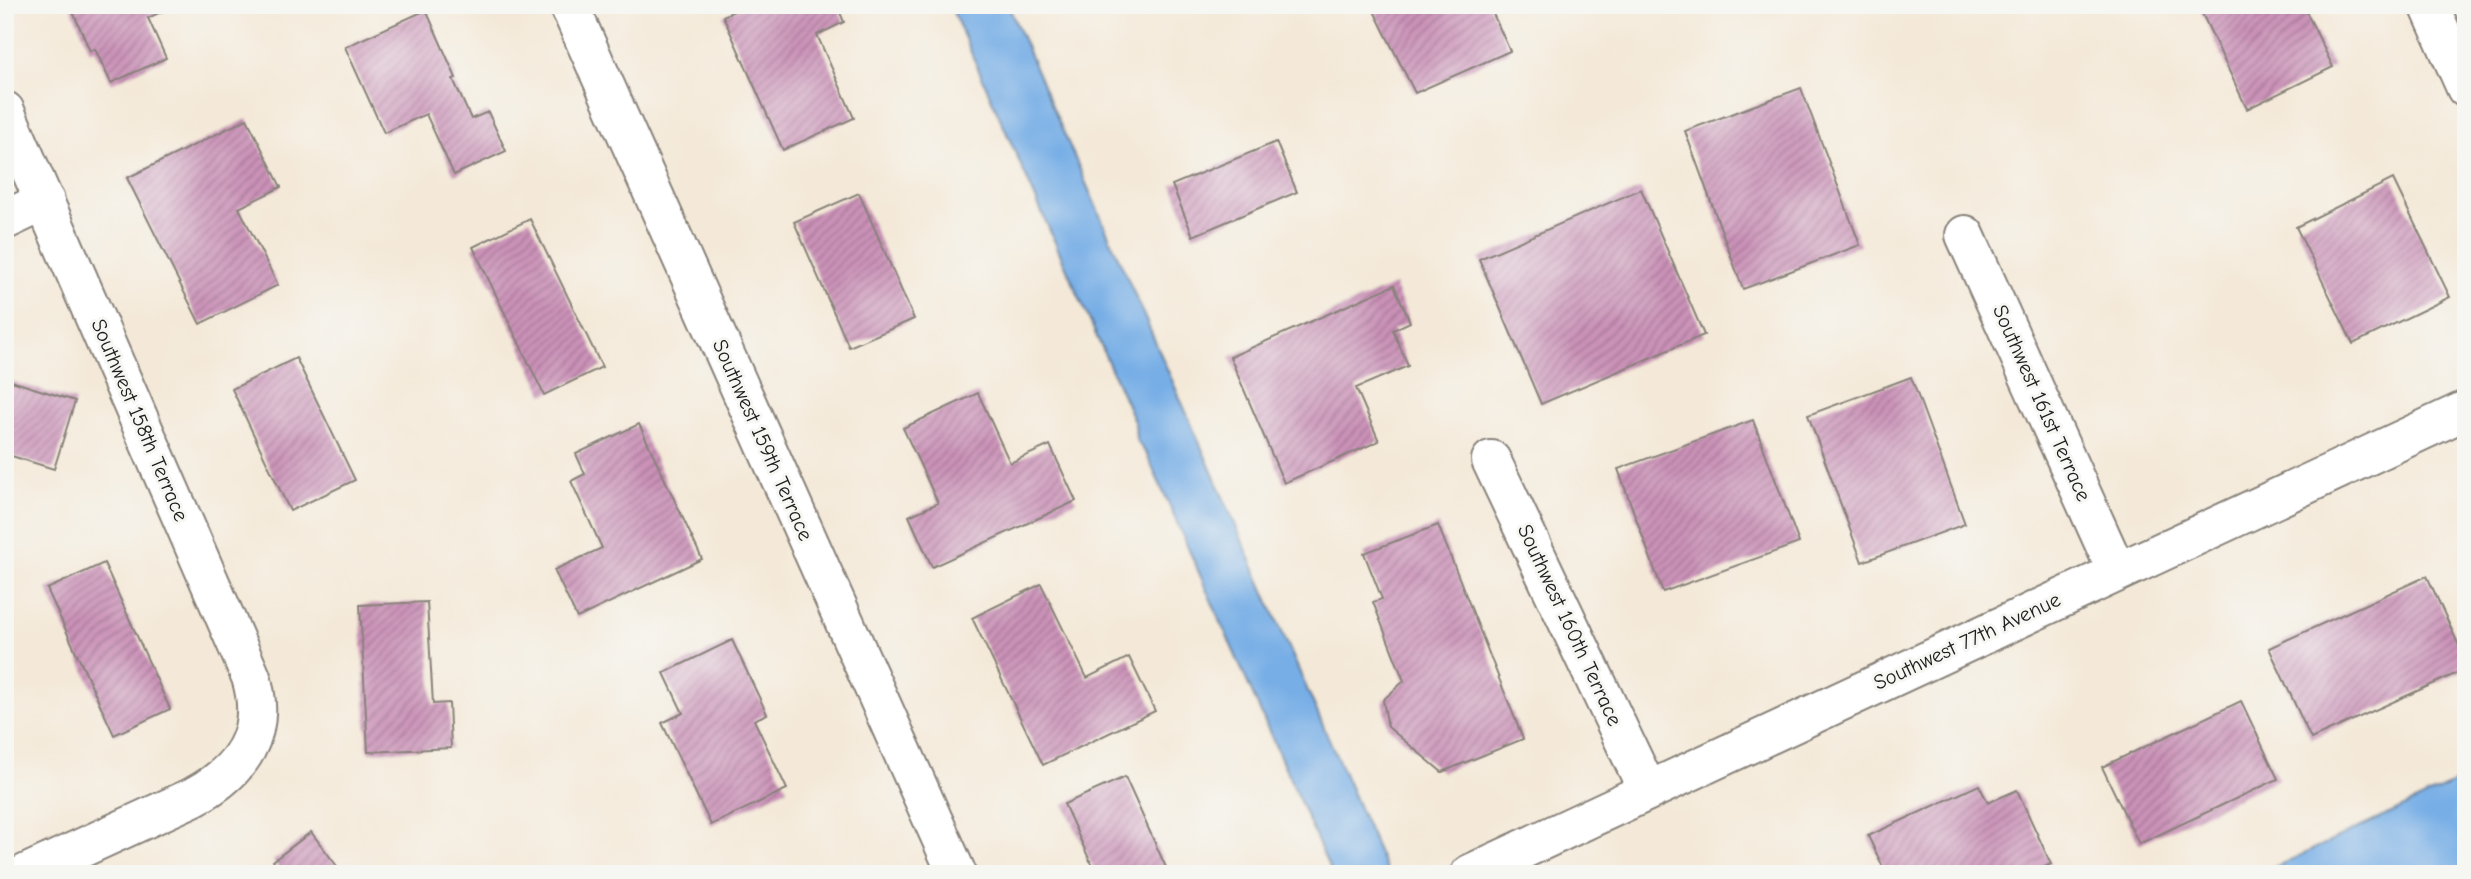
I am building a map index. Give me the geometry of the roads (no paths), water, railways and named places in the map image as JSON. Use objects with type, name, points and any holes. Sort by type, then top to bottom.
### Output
[{"type":"street","name":"Southwest 159th Terrace","points":[[569,5],[957,874]]},
{"type":"street","points":[[2429,5],[2466,88]]},
{"type":"street","name":"Southwest 158th Terrace","points":[[5,111],[251,677],[257,706],[254,733],[237,763],[203,792],[25,874]]},
{"type":"street","points":[[5,220],[46,201]]},
{"type":"street","name":"Southwest 161st Terrace","points":[[1965,234],[2118,572]]},
{"type":"street","name":"Southwest 77th Avenue","points":[[1470,874],[1647,789],[2466,410]]},
{"type":"street","name":"Southwest 160th Terrace","points":[[1491,460],[1647,789]]},
{"type":"water","points":[[950,5],[1008,5],[1388,874],[1332,874],[1147,455],[1136,440],[1135,423]]},
{"type":"water","points":[[2466,778],[2466,874],[2260,874]]}]
